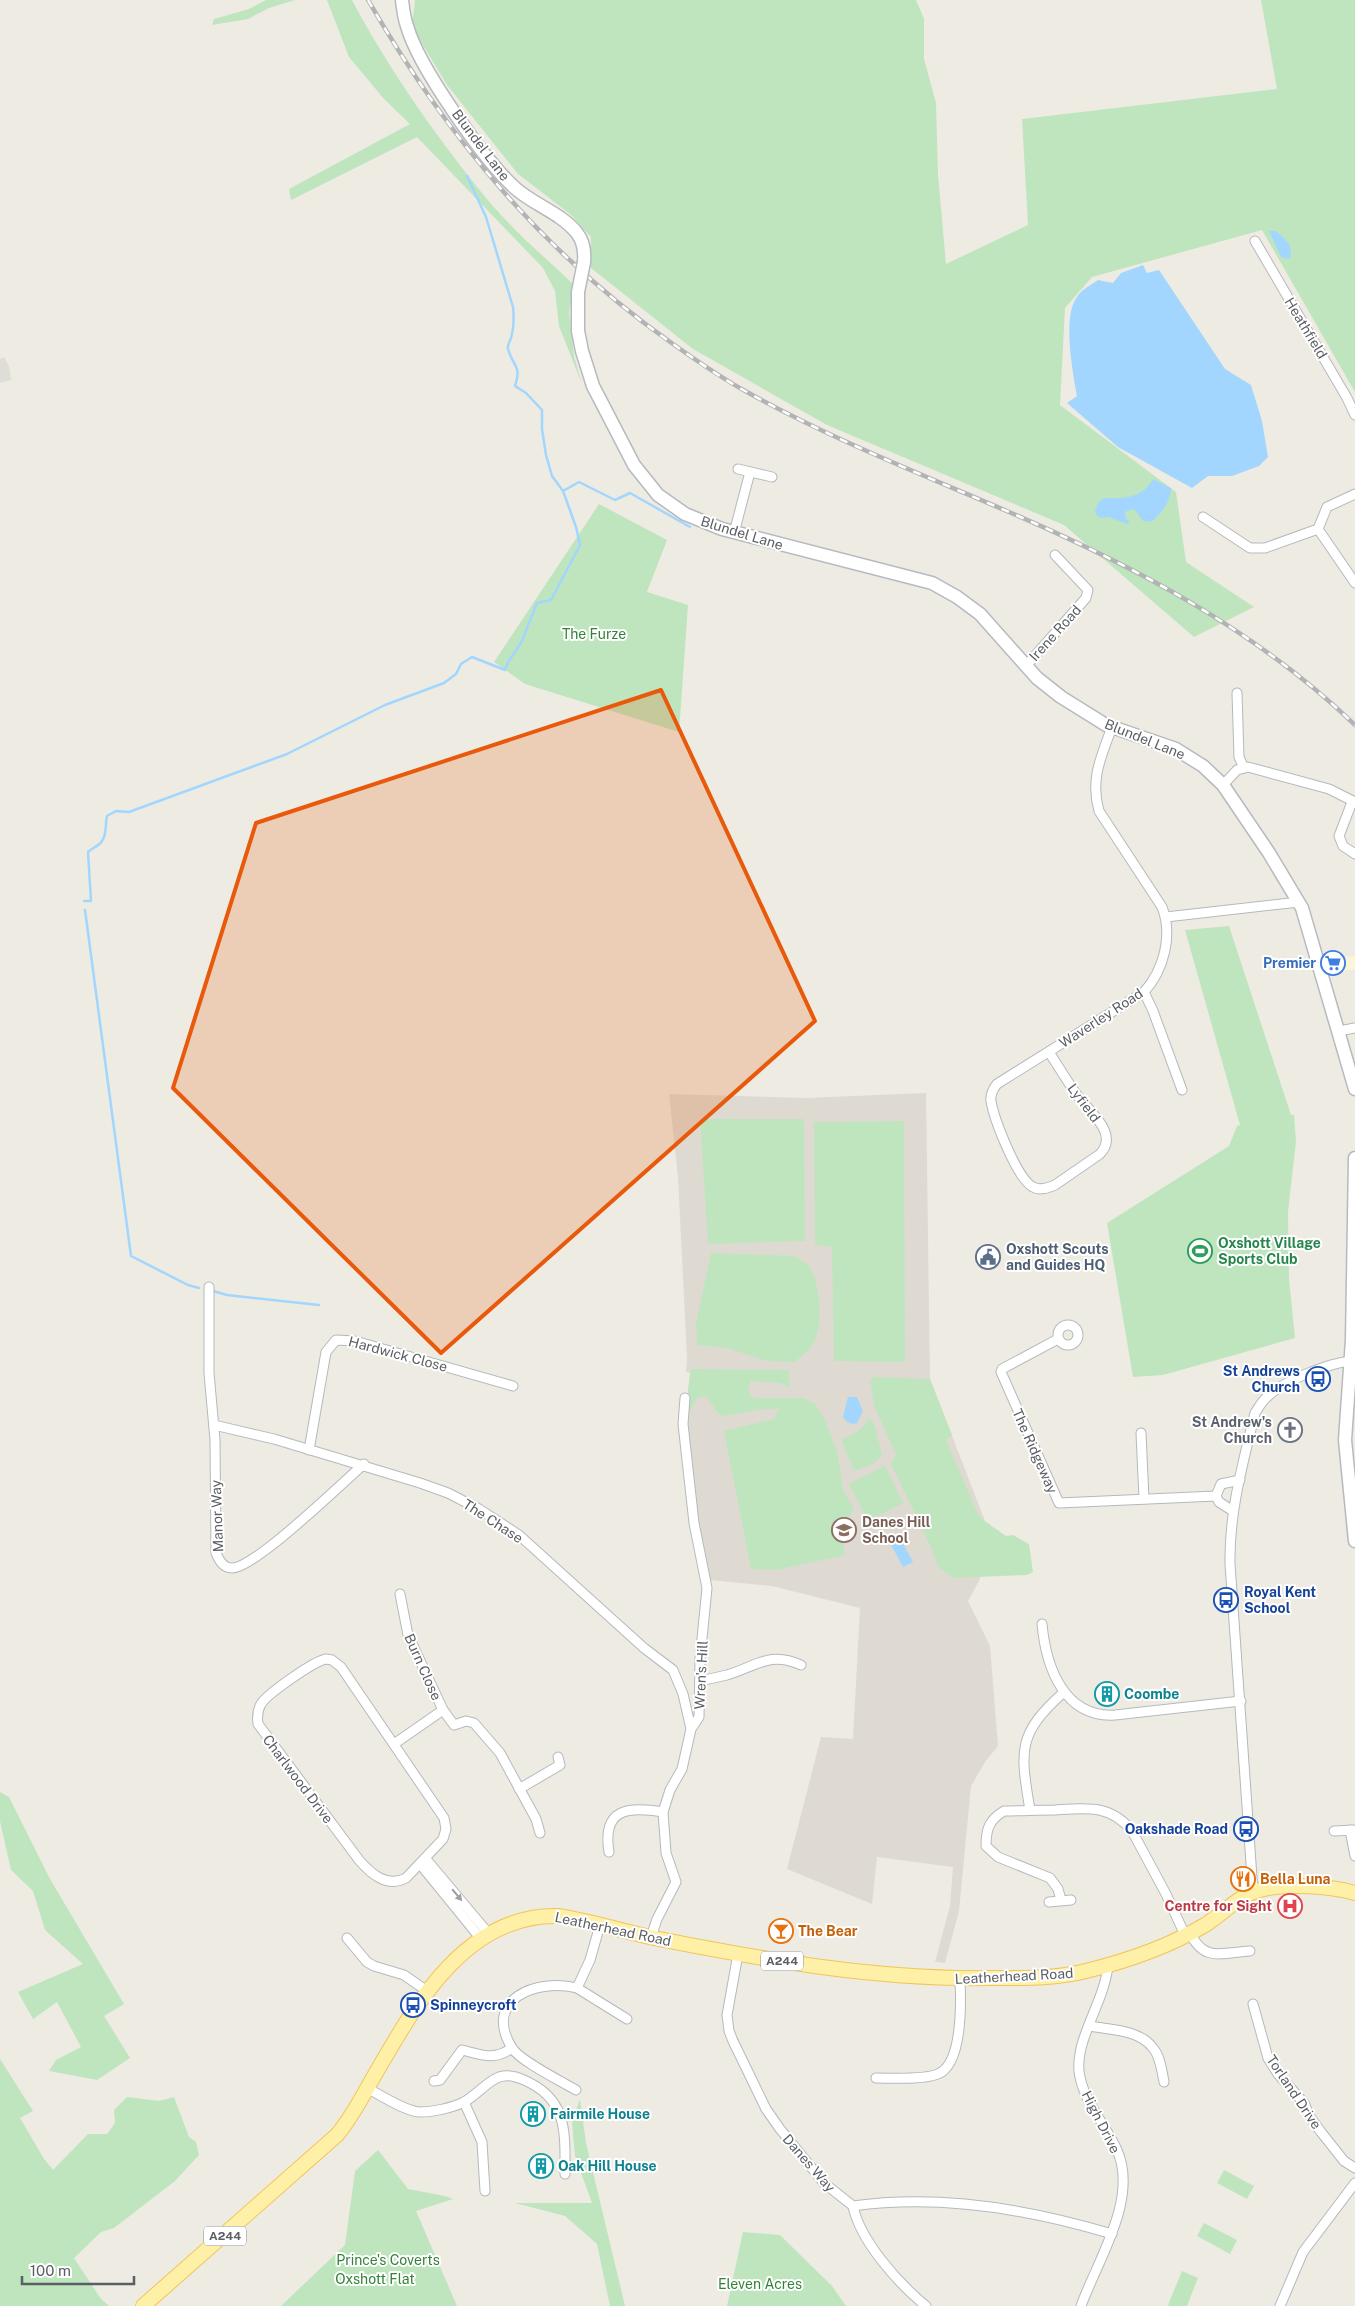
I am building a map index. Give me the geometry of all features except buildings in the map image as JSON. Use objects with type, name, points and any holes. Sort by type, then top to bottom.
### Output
[{"type":"main road","name":"A244","points":[[1187,1934],[1253,1892],[1282,1887],[1329,1888],[1355,1893]]},
{"type":"main road","name":"Leatherhead Road","points":[[144,2306],[337,2136],[427,1991],[448,1965],[485,1936],[523,1919],[558,1916],[738,1954],[894,1975],[960,1979],[1066,1975],[1108,1965],[1145,1953],[1187,1934]]},
{"type":"street","name":"Blundel Lane","points":[[402,0],[406,26],[418,53],[469,131],[513,186],[564,222],[576,233],[584,246],[584,262],[578,292],[578,331],[587,369],[605,411],[634,465],[658,496],[671,506],[702,522],[734,533],[932,583],[957,597],[980,614],[1037,678],[1061,696],[1112,727],[1176,749],[1203,766],[1223,785],[1301,905],[1355,1088]]},
{"type":"street","name":"Heathfield","points":[[1255,241],[1347,398],[1355,415]]},
{"type":"street","points":[[738,469],[772,477]]},
{"type":"street","points":[[734,533],[750,472]]},
{"type":"street","points":[[1203,517],[1250,548],[1265,548],[1318,529],[1327,507],[1355,494]]},
{"type":"street","points":[[1318,529],[1355,583]]},
{"type":"street","name":"Irene Road","points":[[1026,666],[1086,598],[1088,590],[1055,555]]},
{"type":"street","points":[[1237,693],[1239,757],[1244,768]]},
{"type":"street","name":"Waverley Road","points":[[1047,1188],[1038,1189],[1026,1183],[1008,1149],[991,1100],[992,1090],[997,1084],[1144,992],[1156,975],[1162,961],[1168,934],[1166,917],[1162,907],[1099,811],[1095,796],[1096,772],[1112,727]]},
{"type":"street","points":[[1223,785],[1237,770],[1244,768],[1266,770],[1328,788],[1354,802],[1339,836],[1339,841],[1355,854]]},
{"type":"street","points":[[1166,917],[1301,905]]},
{"type":"street","points":[[1144,992],[1153,1010],[1182,1090]]},
{"type":"street","points":[[1339,1031],[1355,1028]]},
{"type":"street","name":"Lyfield","points":[[1047,1188],[1100,1154],[1105,1148],[1106,1141],[1106,1133],[1090,1109],[1078,1097],[1048,1052]]},
{"type":"street","points":[[1355,1160],[1352,1355],[1344,1440],[1355,1541]]},
{"type":"street","name":"Manor Way","points":[[209,1287],[209,1373],[214,1425],[216,1553],[220,1562],[227,1567],[233,1568],[263,1552],[364,1464]]},
{"type":"street","name":"The Ridgeway","points":[[1058,1339],[1002,1369],[1001,1372],[1059,1503],[1216,1496]]},
{"type":"street","name":"Hardwick Close","points":[[309,1450],[326,1352],[336,1340],[355,1341],[513,1386]]},
{"type":"street","points":[[1253,1892],[1230,1564],[1230,1530],[1233,1511],[1255,1413],[1267,1396],[1294,1380],[1336,1364],[1352,1355]]},
{"type":"street","name":"Wren's Hill","points":[[651,1937],[657,1919],[675,1888],[676,1882],[666,1853],[663,1812],[670,1790],[684,1762],[691,1730],[699,1717],[707,1588],[694,1523],[683,1424],[684,1398]]},
{"type":"street","name":"The Chase","points":[[214,1425],[274,1438],[309,1450],[364,1464],[448,1493],[479,1509],[519,1535],[644,1648],[673,1670],[683,1694],[691,1730]]},
{"type":"street","points":[[1141,1433],[1144,1499]]},
{"type":"street","points":[[1233,1511],[1224,1507],[1216,1496],[1222,1484],[1240,1480]]},
{"type":"street","name":"Burn Close","points":[[394,1744],[443,1710],[408,1635],[400,1594]]},
{"type":"street","points":[[1042,1624],[1049,1660],[1064,1692],[1071,1702],[1087,1712],[1100,1716],[1241,1701]]},
{"type":"street","points":[[700,1681],[728,1675],[763,1660],[779,1658],[801,1664]]},
{"type":"street","name":"Charlwood Drive","points":[[326,1659],[332,1660],[341,1666],[445,1823],[445,1834],[423,1861],[406,1878],[394,1882],[386,1880],[368,1870],[258,1724],[258,1711],[265,1699],[315,1662],[326,1659]]},
{"type":"street","points":[[1030,1810],[1024,1774],[1026,1740],[1033,1724],[1064,1692]]},
{"type":"street","points":[[443,1710],[454,1725],[466,1721],[474,1723],[500,1752],[536,1818],[540,1833]]},
{"type":"street","points":[[519,1789],[560,1765],[558,1757]]},
{"type":"street","points":[[1061,1900],[1058,1889],[1050,1878],[998,1857],[986,1846],[986,1834],[993,1817],[1004,1811],[1091,1807],[1112,1814],[1125,1823],[1132,1831],[1187,1934],[1197,1946],[1209,1954],[1250,1950]]},
{"type":"street","points":[[610,1852],[607,1832],[618,1814],[636,1810],[663,1812]]},
{"type":"street","points":[[1334,1831],[1353,1830],[1355,1856]]},
{"type":"street","points":[[423,1861],[485,1936]]},
{"type":"street","points":[[1049,1902],[1071,1900]]},
{"type":"street","points":[[577,1988],[590,1960],[600,1925]]},
{"type":"street","points":[[347,1938],[367,1962],[404,1975],[427,1991]]},
{"type":"street","name":"Danes Way","points":[[738,1954],[727,2015],[729,2031],[733,2041],[766,2108],[780,2129],[824,2183],[853,2206]]},
{"type":"street","name":"High Drive","points":[[1081,2306],[1119,2214],[1122,2172],[1117,2151],[1082,2084],[1080,2059],[1105,1985],[1108,1965]]},
{"type":"street","points":[[876,2078],[929,2076],[940,2074],[947,2066],[954,2055],[960,2020],[960,1979]]},
{"type":"street","points":[[576,2090],[520,2056],[512,2048],[506,2030],[505,2018],[509,2006],[516,1996],[527,1990],[550,1984],[577,1988],[627,2020]]},
{"type":"street","name":"Torland Drive","points":[[1253,2004],[1268,2058],[1278,2074],[1304,2103],[1310,2117],[1321,2132],[1344,2161],[1355,2168]]},
{"type":"street","points":[[1090,2026],[1132,2034],[1148,2043],[1157,2055],[1164,2082]]},
{"type":"street","points":[[434,2081],[440,2080],[462,2050],[487,2056],[502,2056],[512,2048]]},
{"type":"street","points":[[367,2088],[417,2112],[442,2109],[464,2102],[495,2078],[504,2076],[518,2078],[543,2090],[559,2111],[564,2125],[565,2174]]},
{"type":"street","points":[[464,2102],[482,2142],[485,2191]]},
{"type":"street","points":[[1280,2306],[1303,2252],[1319,2228],[1355,2184]]},
{"type":"street","points":[[926,2306],[884,2263],[856,2220],[853,2206],[877,2203],[911,2203],[989,2206],[1053,2218],[1112,2234]]},
{"type":"highlighted area","points":[[661,690],[815,1021],[441,1353],[173,1088],[256,823]]},
{"type":"shaded area","points":[[4,357],[9,366],[11,380],[0,383],[0,359]]},
{"type":"shaded area","points":[[1355,956],[1355,969],[1328,973],[1324,959]]},
{"type":"shaded area","name":"Danes Hill School","points":[[926,1093],[930,1379],[992,1539],[979,1581],[968,1601],[990,1646],[998,1746],[985,1762],[971,1786],[959,1911],[945,1963],[935,1962],[950,1906],[953,1867],[877,1857],[872,1904],[787,1869],[821,1737],[853,1739],[860,1608],[772,1586],[710,1580],[697,1516],[685,1420],[690,1373],[686,1372],[687,1358],[678,1177],[669,1094],[807,1098]]},
{"type":"green space","points":[[266,0],[295,0],[269,8],[248,19],[212,25],[214,19],[249,9]]},
{"type":"green space","points":[[327,0],[352,0],[399,80],[473,182],[511,226],[574,285],[569,312],[574,356],[582,384],[559,326],[555,291],[543,268],[417,137],[291,200],[289,189],[410,124],[384,99],[349,57]]},
{"type":"green space","points":[[415,0],[916,0],[924,19],[924,59],[936,103],[938,175],[946,264],[1028,225],[1022,119],[1277,89],[1261,0],[1355,0],[1355,392],[1262,230],[1092,277],[1065,308],[1060,405],[1176,492],[1186,562],[1254,607],[1194,637],[1064,525],[827,425],[693,349],[591,268],[591,237],[570,214],[518,174],[447,85],[412,27]]},
{"type":"green space","name":"The Furze","points":[[599,504],[667,540],[647,592],[688,605],[679,732],[525,684],[494,662]]},
{"type":"green space","name":"Oxshott Village Sports Club","points":[[1229,926],[1291,1115],[1294,1115],[1296,1141],[1288,1212],[1289,1279],[1295,1338],[1163,1375],[1133,1377],[1107,1223],[1229,1146],[1237,1126],[1240,1125],[1185,930]]},
{"type":"green space","points":[[700,1119],[804,1119],[805,1241],[708,1244]]},
{"type":"green space","points":[[904,1121],[905,1362],[834,1361],[832,1247],[815,1245],[814,1122]]},
{"type":"green space","points":[[711,1253],[795,1256],[810,1268],[817,1286],[820,1308],[818,1330],[808,1351],[794,1362],[767,1361],[727,1348],[697,1345],[696,1324]]},
{"type":"green space","points":[[692,1369],[789,1370],[789,1387],[780,1383],[751,1381],[748,1390],[752,1397],[758,1398],[803,1398],[815,1404],[824,1418],[837,1451],[843,1489],[854,1509],[841,1531],[845,1555],[776,1570],[751,1569],[724,1431],[774,1419],[779,1409],[723,1416],[718,1413],[706,1396],[697,1398],[691,1410],[686,1410]]},
{"type":"green space","points":[[874,1377],[930,1379],[952,1435],[946,1440],[979,1517],[1006,1536],[1013,1535],[1029,1544],[1033,1572],[1027,1575],[954,1578],[938,1567],[930,1545],[891,1464],[896,1455],[874,1405],[870,1380]]},
{"type":"green space","points":[[869,1417],[875,1426],[882,1456],[873,1464],[854,1471],[841,1439],[858,1431]]},
{"type":"green space","points":[[885,1466],[903,1503],[868,1521],[849,1484]]},
{"type":"green space","points":[[0,1792],[9,1797],[50,1879],[124,2004],[104,2016],[130,2058],[97,2080],[49,2071],[56,2060],[81,2047],[57,2002],[33,2019],[18,1992],[83,1964],[45,1930],[33,1891],[11,1870],[0,1821]]},
{"type":"green space","points":[[0,2059],[33,2111],[20,2118],[44,2159],[53,2170],[88,2134],[107,2134],[115,2123],[114,2110],[127,2097],[159,2101],[174,2097],[189,2137],[196,2142],[199,2155],[175,2181],[114,2228],[101,2232],[74,2258],[101,2299],[109,2306],[0,2306]]},
{"type":"green space","points":[[580,2099],[586,2143],[625,2306],[610,2306],[597,2244],[565,2216],[515,2203],[592,2203],[575,2156],[572,2122]]},
{"type":"green space","name":"Prince's Coverts","points":[[378,2150],[408,2189],[453,2199],[416,2211],[457,2306],[281,2306],[345,2245],[355,2171]]},
{"type":"green space","points":[[1224,2170],[1254,2186],[1247,2199],[1217,2183]]},
{"type":"green space","points":[[1204,2223],[1237,2240],[1230,2254],[1197,2236]]},
{"type":"green space","name":"Eleven Acres","points":[[743,2232],[780,2235],[832,2286],[846,2306],[727,2306]]},
{"type":"green space","points":[[1182,2271],[1198,2278],[1187,2306],[1170,2306],[1168,2305]]},
{"type":"water","points":[[1269,231],[1276,231],[1288,244],[1291,250],[1289,259],[1281,257]]},
{"type":"water","points":[[1143,265],[1147,273],[1159,270],[1225,369],[1251,385],[1262,421],[1268,457],[1259,466],[1232,476],[1208,476],[1192,488],[1118,447],[1067,403],[1077,396],[1071,360],[1069,331],[1070,317],[1077,297],[1098,280],[1113,283],[1121,273]]},
{"type":"water","points":[[1153,479],[1171,488],[1171,493],[1165,507],[1151,522],[1143,521],[1135,510],[1132,509],[1125,512],[1126,519],[1130,522],[1127,524],[1108,517],[1102,518],[1097,516],[1095,511],[1098,503],[1104,498],[1119,498],[1138,494]]},
{"type":"water","points":[[848,1397],[857,1397],[863,1411],[857,1423],[849,1423],[843,1417]]},
{"type":"water","points":[[899,1536],[913,1562],[903,1567],[889,1541]]},
{"type":"waterway","points":[[84,901],[91,901],[88,852],[104,839],[107,816],[116,811],[129,812],[287,754],[385,705],[444,683],[456,674],[461,664],[472,657],[505,670],[521,643],[537,603],[551,600],[580,545],[576,527],[563,491],[552,476],[546,455],[542,429],[542,410],[526,393],[515,386],[518,374],[508,347],[513,330],[513,307],[486,217],[467,176]]},
{"type":"waterway","points":[[563,491],[579,482],[615,500],[630,493],[690,527]]},
{"type":"waterway","points":[[85,910],[131,1256],[188,1285],[199,1288]]},
{"type":"waterway","points":[[213,1291],[227,1295],[319,1305]]},
{"type":"railway","points":[[368,0],[398,50],[431,99],[501,189],[540,231],[582,271],[626,309],[673,344],[737,387],[811,425],[1056,533],[1147,578],[1192,603],[1277,659],[1355,725]]},
{"type":"place","name":"Premier","points":[[1333,963]]},
{"type":"place","name":"Oxshott Village Sports Club","points":[[1200,1251]]},
{"type":"place","name":"Oxshott Scouts and Guides HQ","points":[[988,1257]]},
{"type":"place","name":"St Andrews Church","points":[[1318,1379]]},
{"type":"place","name":"St Andrew's Church","points":[[1290,1430]]},
{"type":"place","name":"Danes Hill School","points":[[844,1530]]},
{"type":"place","name":"Royal Kent School","points":[[1226,1600]]},
{"type":"place","name":"Coombe","points":[[1107,1694]]},
{"type":"place","name":"Oakshade Road","points":[[1246,1829]]},
{"type":"place","name":"Bella Luna","points":[[1243,1879]]},
{"type":"place","name":"Centre for Sight","points":[[1290,1906]]},
{"type":"place","name":"The Bear","points":[[781,1931]]},
{"type":"place","name":"Spinneycroft","points":[[413,2005]]},
{"type":"place","name":"Fairmile House","points":[[533,2114]]},
{"type":"place","name":"Oak Hill House","points":[[541,2166]]},
{"type":"park label","name":"Oxshott Flat","points":[[375,2279]]}]
